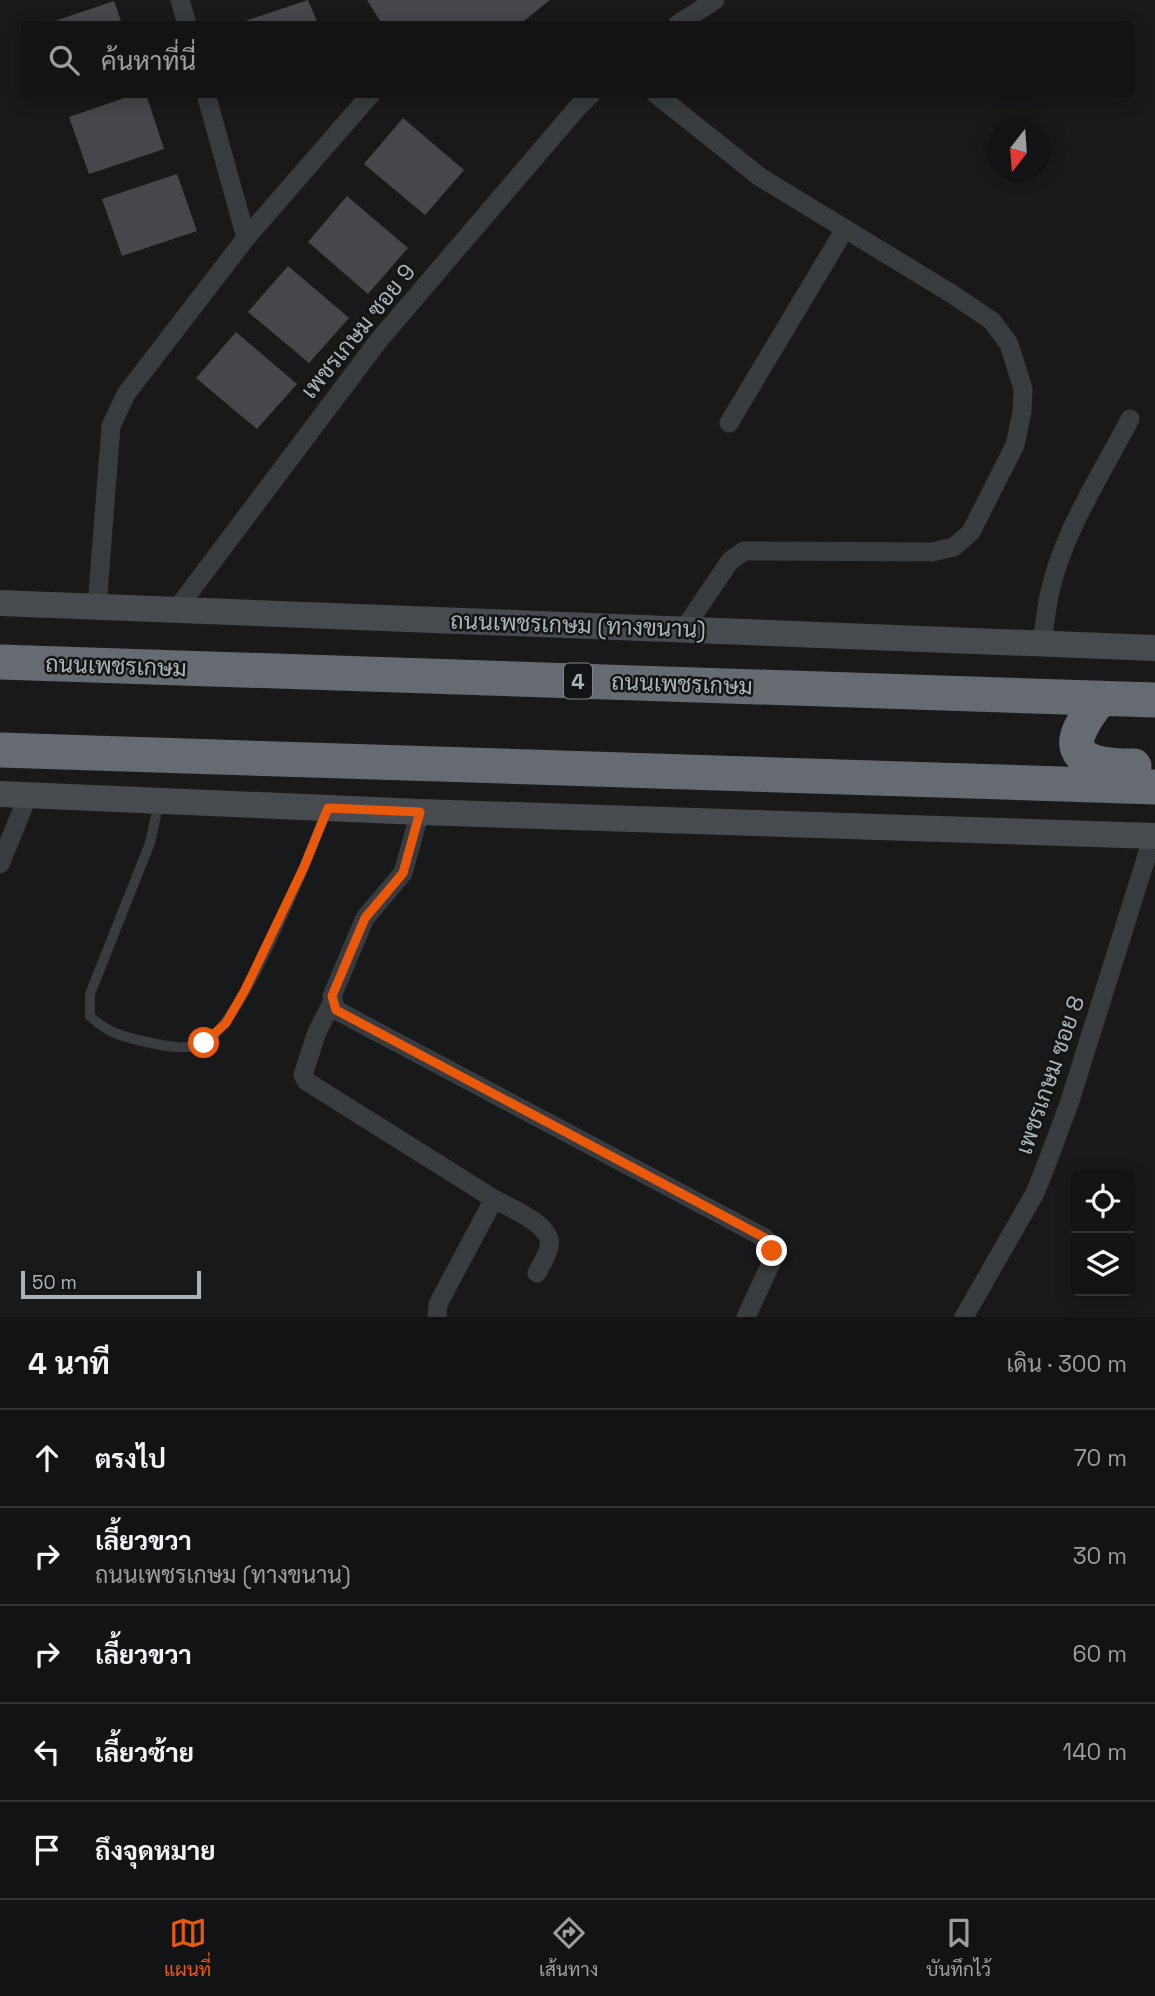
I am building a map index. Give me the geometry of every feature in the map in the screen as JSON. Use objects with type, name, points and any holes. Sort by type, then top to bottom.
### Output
[{"type":"highway","name":"ถนนเพชรเกษม","points":[[0,662],[1155,700]]},
{"type":"highway","points":[[1100,698],[1079,731],[1077,747],[1081,754],[1097,764],[1155,765]]},
{"type":"highway","points":[[0,750],[1155,787]]},
{"type":"main road","name":"ถนนเพชรเกษม (ทางขนาน)","points":[[0,603],[1155,648]]},
{"type":"main road","points":[[0,794],[420,812],[1154,836]]},
{"type":"street","points":[[180,0],[186,21]]},
{"type":"street","points":[[683,21],[715,0]]},
{"type":"street","points":[[207,98],[246,238]]},
{"type":"street","points":[[97,606],[111,426],[125,394],[246,238],[368,98]]},
{"type":"street","name":"เพชรเกษม ซอย 9","points":[[176,610],[379,340],[588,98]]},
{"type":"street","points":[[661,98],[760,177],[992,321],[1009,344],[1023,389],[1022,412],[1015,445],[971,532],[954,547],[932,552],[744,551],[730,561],[684,629]]},
{"type":"street","points":[[729,423],[845,229]]},
{"type":"street","points":[[1042,644],[1049,595],[1060,561],[1130,419]]},
{"type":"street","points":[[0,864],[28,796]]},
{"type":"street","points":[[420,812],[403,873],[365,918],[332,996],[336,1010],[765,1238],[771,1245],[772,1261],[746,1317]]},
{"type":"street","name":"เพชรเกษม ซอย 8","points":[[964,1317],[1035,1193],[1069,1104],[1154,836]]},
{"type":"street","points":[[333,1001],[305,1064],[303,1076],[306,1081],[544,1229],[549,1239],[549,1247],[537,1273]]},
{"type":"street","points":[[437,1317],[438,1304],[494,1199]]},
{"type":"lane","points":[[159,801],[150,843],[90,994],[90,1016],[102,1027],[119,1036],[173,1048],[204,1043],[226,1023],[274,934],[328,808]]},
{"type":"building","points":[[308,0],[317,21],[245,21]]},
{"type":"building","points":[[367,0],[550,0],[524,21],[380,21]]},
{"type":"building","points":[[114,1],[121,21],[55,21]]},
{"type":"building","points":[[124,98],[147,98],[164,149],[89,174],[69,117]]},
{"type":"building","points":[[403,118],[464,170],[425,215],[364,164]]},
{"type":"building","points":[[177,174],[197,231],[122,256],[102,199]]},
{"type":"building","points":[[347,196],[408,248],[368,294],[308,242]]},
{"type":"building","points":[[288,266],[349,318],[309,363],[248,312]]},
{"type":"building","points":[[236,332],[297,384],[257,429],[196,378]]},
{"type":"route","points":[[204,1043],[226,1023],[245,990],[274,934],[328,808],[420,812],[403,873],[365,918],[332,996],[336,1010],[765,1238],[772,1251]]}]
